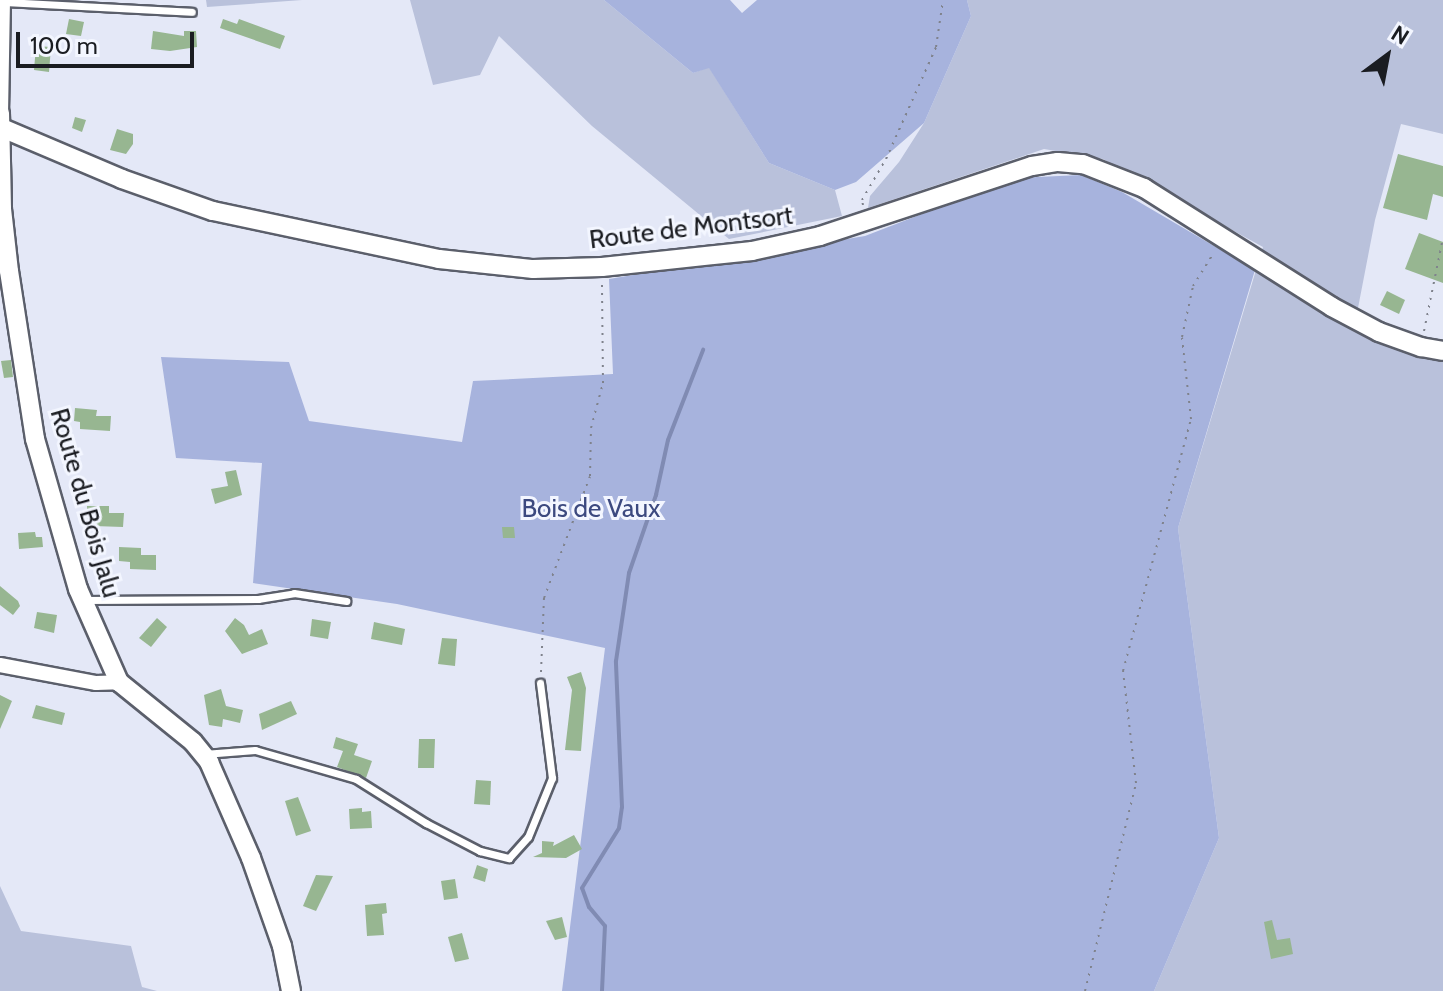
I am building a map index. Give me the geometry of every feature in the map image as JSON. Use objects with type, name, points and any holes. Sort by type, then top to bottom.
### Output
[{"type":"street","points":[[1,118],[3,1]]},
{"type":"street","name":"Route de Montsort","points":[[1,118],[122,179],[213,211],[492,267],[602,267],[752,251],[820,236],[1032,166],[1058,162],[1083,164],[1113,173],[1144,188],[1332,307],[1379,332],[1421,347],[1443,351]]},
{"type":"street","name":"Route du Bois Jalu","points":[[1,118],[2,209],[35,439],[83,600],[119,682],[204,755],[226,795],[282,946],[291,991]]},
{"type":"street","points":[[0,665],[96,683],[119,682]]},
{"type":"lane","points":[[3,1],[192,12]]},
{"type":"lane","points":[[83,600],[258,599],[294,593],[346,601]]},
{"type":"lane","points":[[204,755],[255,750],[356,779],[426,823],[480,851],[509,858],[528,837],[552,778],[540,683]]},
{"type":"path","points":[[866,221],[862,200],[886,159],[936,47],[943,0]]},
{"type":"path","points":[[1085,991],[1136,783],[1123,671],[1191,419],[1182,337],[1193,286],[1223,238]]},
{"type":"path","points":[[1421,347],[1443,238]]},
{"type":"path","points":[[540,683],[544,598],[590,476],[591,428],[603,383],[602,267]]},
{"type":"shaded area","points":[[206,0],[302,0],[207,7]]},
{"type":"shaded area","points":[[410,0],[604,0],[693,73],[709,67],[769,163],[835,190],[842,216],[729,239],[592,126],[499,36],[480,75],[433,85]]},
{"type":"shaded area","points":[[967,0],[1443,0],[1443,134],[1401,124],[1375,220],[1358,308],[1350,326],[1407,354],[1443,361],[1443,991],[1154,991],[1219,838],[1178,528],[1263,247],[1103,159],[1044,149],[868,208],[870,196],[899,162],[924,123],[971,16]]},
{"type":"shaded area","points":[[0,886],[21,931],[131,946],[142,987],[157,991],[0,991]]},
{"type":"green space","points":[[604,0],[730,0],[742,13],[757,0],[967,0],[971,16],[924,123],[856,182],[835,190],[769,163],[709,68],[693,73]]},
{"type":"green space","name":"Bois de Vaux","points":[[1081,175],[1122,192],[1255,270],[1178,528],[1219,838],[1154,991],[562,991],[605,648],[397,604],[253,583],[262,463],[176,458],[161,357],[289,362],[309,421],[462,442],[473,381],[613,374],[609,279],[865,236],[1015,178]]},
{"type":"building","points":[[69,19],[84,22],[81,36],[66,34]]},
{"type":"building","points":[[223,19],[237,24],[239,19],[285,36],[280,49],[220,28]]},
{"type":"building","points":[[153,31],[184,36],[184,31],[196,31],[197,47],[170,51],[151,49]]},
{"type":"building","points":[[36,46],[51,47],[49,72],[34,70]]},
{"type":"building","points":[[75,117],[86,120],[82,132],[72,128]]},
{"type":"building","points":[[117,129],[133,134],[133,144],[126,154],[110,150]]},
{"type":"building","points":[[1398,154],[1443,166],[1443,197],[1433,194],[1427,220],[1383,208]]},
{"type":"building","points":[[1419,233],[1443,242],[1443,283],[1405,269]]},
{"type":"building","points":[[1387,291],[1405,300],[1399,314],[1380,305]]},
{"type":"building","points":[[11,360],[13,377],[4,378],[1,361]]},
{"type":"building","points":[[75,408],[97,410],[96,416],[111,416],[110,431],[80,429],[80,422],[74,421]]},
{"type":"building","points":[[236,470],[242,495],[215,504],[211,489],[228,486],[225,472]]},
{"type":"building","points":[[87,506],[109,506],[109,513],[124,513],[123,527],[94,526],[94,520],[87,519]]},
{"type":"building","points":[[502,527],[514,527],[515,538],[503,538]]},
{"type":"building","points":[[35,532],[36,537],[42,537],[43,547],[19,549],[18,533]]},
{"type":"building","points":[[119,547],[141,548],[141,555],[156,555],[156,570],[130,569],[130,562],[119,561]]},
{"type":"building","points":[[0,586],[18,601],[20,606],[13,615],[0,605]]},
{"type":"building","points":[[37,612],[57,615],[54,633],[34,628]]},
{"type":"building","points":[[157,618],[167,627],[151,647],[139,638]]},
{"type":"building","points":[[235,618],[244,625],[249,635],[262,629],[268,644],[242,654],[225,631]]},
{"type":"building","points":[[312,619],[331,622],[328,639],[310,636]]},
{"type":"building","points":[[374,622],[405,629],[402,645],[371,639]]},
{"type":"building","points":[[442,638],[457,639],[455,666],[438,664]]},
{"type":"building","points":[[581,672],[586,688],[581,751],[565,750],[572,690],[567,677]]},
{"type":"building","points":[[221,689],[226,706],[243,710],[240,723],[223,719],[222,727],[209,725],[204,695]]},
{"type":"building","points":[[0,695],[12,701],[0,729]]},
{"type":"building","points":[[291,701],[297,714],[262,730],[259,714]]},
{"type":"building","points":[[36,705],[65,713],[62,725],[32,718]]},
{"type":"building","points":[[336,737],[358,744],[354,755],[372,761],[366,778],[337,767],[343,751],[333,748]]},
{"type":"building","points":[[419,739],[435,739],[434,768],[418,768]]},
{"type":"building","points":[[476,780],[491,781],[490,805],[474,804]]},
{"type":"building","points":[[298,797],[311,831],[296,836],[285,801]]},
{"type":"building","points":[[362,808],[362,812],[371,811],[372,828],[350,829],[349,809]]},
{"type":"building","points":[[574,835],[582,849],[566,858],[533,857],[542,853],[542,841],[554,842],[553,846]]},
{"type":"building","points":[[477,865],[488,869],[485,882],[473,878]]},
{"type":"building","points":[[316,875],[333,876],[316,911],[303,906]]},
{"type":"building","points":[[455,879],[458,898],[444,900],[441,881]]},
{"type":"building","points":[[386,903],[387,913],[382,914],[384,935],[367,936],[365,905]]},
{"type":"building","points":[[562,917],[567,937],[555,940],[546,921]]},
{"type":"building","points":[[1272,920],[1277,940],[1290,938],[1293,954],[1271,959],[1264,922]]},
{"type":"building","points":[[462,933],[469,959],[455,962],[448,937]]},
{"type":"waterway","points":[[602,991],[605,926],[589,907],[582,888],[619,828],[622,807],[616,661],[629,573],[656,495],[668,440],[703,350]]}]
